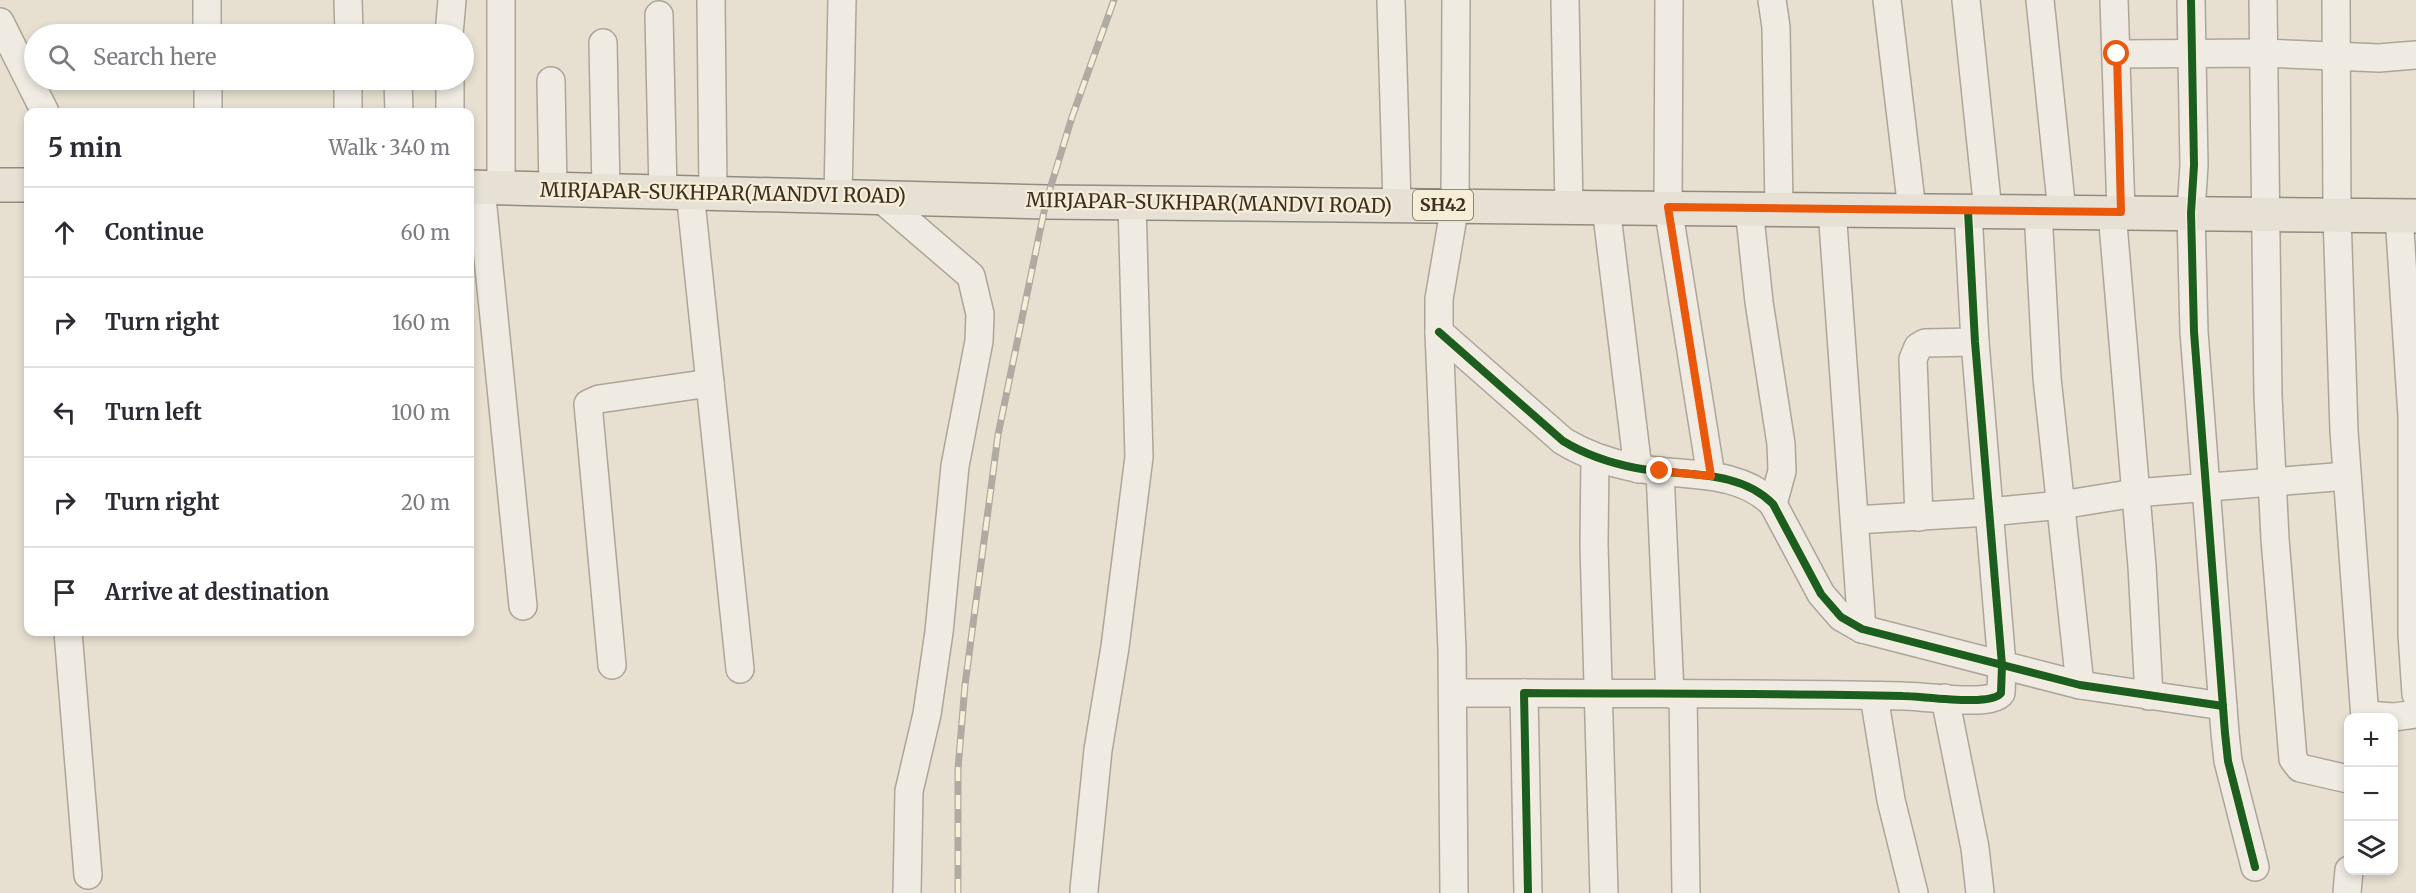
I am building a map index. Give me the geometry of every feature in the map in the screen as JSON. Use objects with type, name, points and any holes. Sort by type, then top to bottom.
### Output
[{"type":"main road","points":[[0,185],[24,185]]},
{"type":"main road","name":"MIRJAPAR-SUKHPAR(MANDVI ROAD)","points":[[484,188],[1132,202],[2408,215]]},
{"type":"street","points":[[207,0],[207,24]]},
{"type":"street","points":[[348,0],[349,24]]},
{"type":"street","points":[[450,24],[452,0]]},
{"type":"street","points":[[501,0],[484,188],[523,606]]},
{"type":"street","points":[[689,192],[711,0]]},
{"type":"street","points":[[838,196],[842,0]]},
{"type":"street","points":[[1392,0],[1397,204]]},
{"type":"street","points":[[1454,893],[1453,693],[1438,332],[1439,299],[1455,205],[1456,0]]},
{"type":"street","points":[[1565,0],[1569,207]]},
{"type":"street","points":[[1669,0],[1668,207],[1711,476]]},
{"type":"street","points":[[1772,0],[1776,27],[1759,302],[1781,444],[1782,471],[1773,504]]},
{"type":"street","points":[[1887,0],[1912,210]]},
{"type":"street","points":[[1453,693],[1874,696],[1974,700],[1998,697],[2001,693],[2002,665],[1975,342],[1978,211],[1966,0]]},
{"type":"street","points":[[2040,0],[2050,211],[2047,378],[2080,685]]},
{"type":"street","points":[[2114,0],[2117,54],[2117,212],[2149,696]]},
{"type":"street","points":[[2192,0],[2194,165],[2191,213],[2194,332],[2228,761],[2255,867]]},
{"type":"street","points":[[2263,0],[2272,483],[2294,759],[2300,768],[2344,778]]},
{"type":"street","points":[[2336,0],[2337,215],[2347,476],[2365,713]]},
{"type":"street","points":[[658,15],[689,192],[740,669]]},
{"type":"street","points":[[0,22],[24,70]]},
{"type":"street","points":[[603,43],[606,190]]},
{"type":"street","points":[[2117,54],[2264,53],[2379,58],[2416,55]]},
{"type":"street","points":[[551,81],[553,189]]},
{"type":"street","points":[[34,90],[43,108]]},
{"type":"street","points":[[208,90],[208,108]]},
{"type":"street","points":[[348,90],[348,108]]},
{"type":"street","points":[[398,90],[399,108]]},
{"type":"street","points":[[450,90],[450,108]]},
{"type":"street","points":[[879,197],[971,276],[980,314],[979,341],[955,466],[931,691],[909,791],[907,893]]},
{"type":"street","points":[[1084,890],[1098,750],[1115,647],[1139,457],[1132,202]]},
{"type":"street","points":[[1606,207],[1649,470],[1677,694],[1686,893]]},
{"type":"street","points":[[1832,209],[1862,629]]},
{"type":"street","points":[[2408,215],[2412,416],[2412,634],[2416,694]]},
{"type":"street","points":[[1438,332],[1563,441],[1595,457],[1649,470],[1711,476],[1763,494],[1773,504],[1821,594],[1841,617],[1862,629],[2080,685],[2223,706]]},
{"type":"street","points":[[1919,517],[1913,359],[1918,347],[1925,343],[1975,342]]},
{"type":"street","points":[[612,665],[588,404],[599,399],[710,383]]},
{"type":"street","points":[[1595,457],[1594,545],[1604,893]]},
{"type":"street","points":[[1855,520],[1989,512],[2061,505],[2135,493],[2347,476]]},
{"type":"street","points":[[68,636],[88,875]]},
{"type":"street","points":[[1524,693],[1528,893]]},
{"type":"street","points":[[1874,696],[1891,800],[1914,893]]},
{"type":"street","points":[[1945,698],[1975,848],[1980,893]]},
{"type":"street","points":[[2398,716],[2416,714]]},
{"type":"street","points":[[2347,893],[2349,875]]},
{"type":"railway","points":[[958,893],[958,769],[965,685],[998,435],[1046,202],[1072,117],[1114,0]]},
{"type":"cycle path","points":[[2191,0],[2194,165],[2191,213],[2194,332],[2228,761],[2255,867]]},
{"type":"cycle path","points":[[1528,893],[1524,693],[1856,695],[1956,700],[1985,699],[2001,693],[2002,665],[1975,342],[1968,211]]},
{"type":"cycle path","points":[[1439,332],[1563,441],[1580,450],[1608,461],[1636,468],[1726,479],[1759,492],[1773,504],[1821,594],[1841,617],[1862,629],[2080,685],[2223,706]]},
{"type":"route","points":[[1660,471],[1711,476],[1668,207],[2121,212],[2117,54]]}]
